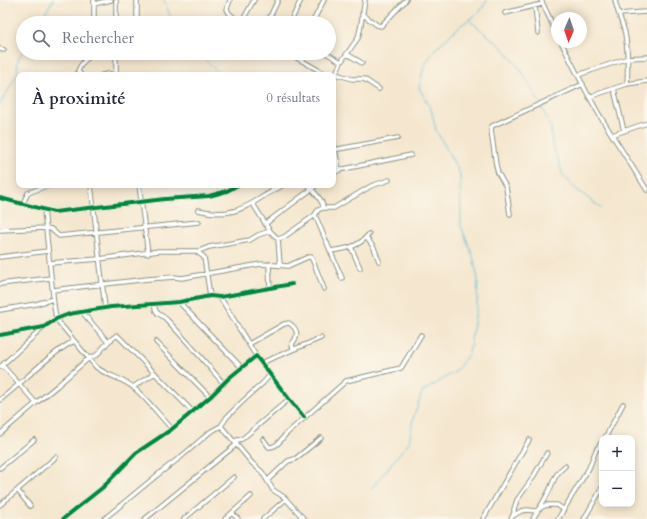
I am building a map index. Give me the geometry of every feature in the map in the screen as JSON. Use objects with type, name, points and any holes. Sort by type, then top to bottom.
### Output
[{"type":"street","points":[[94,16],[94,2],[112,0]]},
{"type":"street","points":[[116,0],[116,16]]},
{"type":"street","points":[[137,0],[137,16]]},
{"type":"street","points":[[230,0],[227,9],[232,16]]},
{"type":"street","points":[[244,16],[254,0]]},
{"type":"street","points":[[270,16],[278,0]]},
{"type":"street","points":[[293,16],[301,0]]},
{"type":"street","points":[[316,16],[324,0]]},
{"type":"street","points":[[366,0],[362,14],[360,34],[357,41],[341,62],[336,74],[352,79],[367,80],[379,89]]},
{"type":"street","points":[[362,14],[375,24],[381,26],[406,0]]},
{"type":"street","points":[[615,0],[625,33],[628,58],[627,84]]},
{"type":"street","points":[[505,13],[535,6],[542,2],[551,21]]},
{"type":"street","points":[[535,6],[538,33]]},
{"type":"street","points":[[619,14],[645,12]]},
{"type":"street","points":[[564,48],[589,97],[612,135],[646,183],[647,190]]},
{"type":"street","points":[[347,54],[362,64]]},
{"type":"street","points":[[578,75],[628,58],[646,58]]},
{"type":"street","points":[[336,59],[341,62]]},
{"type":"street","points":[[79,72],[80,65],[84,60]]},
{"type":"street","points":[[116,60],[116,72]]},
{"type":"street","points":[[301,60],[322,72]]},
{"type":"street","points":[[589,97],[627,84],[647,81]]},
{"type":"street","points":[[510,214],[506,188],[498,173],[496,165],[491,130],[492,126],[583,84]]},
{"type":"street","points":[[614,89],[624,131]]},
{"type":"street","points":[[612,135],[647,123]]},
{"type":"street","points":[[336,150],[398,138]]},
{"type":"street","points":[[336,172],[339,170],[411,155]]},
{"type":"street","points":[[336,158],[339,170]]},
{"type":"street","points":[[278,239],[315,215],[318,210],[323,208],[334,208],[371,186],[389,180]]},
{"type":"street","points":[[23,203],[28,193],[41,188]]},
{"type":"street","points":[[91,188],[101,285],[105,300],[105,308]]},
{"type":"street","points":[[139,188],[148,254]]},
{"type":"street","points":[[0,198],[54,212],[219,195],[232,188]]},
{"type":"street","points":[[198,210],[228,212],[252,204],[278,188]]},
{"type":"street","points":[[265,224],[311,189],[323,203],[323,208]]},
{"type":"street","points":[[252,204],[270,231],[278,239],[280,265]]},
{"type":"street","points":[[44,210],[56,318],[74,341],[102,371],[133,387],[172,430]]},
{"type":"street","points":[[315,215],[342,278]]},
{"type":"street","points":[[0,230],[46,228],[52,230],[59,236],[199,222]]},
{"type":"street","points":[[50,263],[148,254],[159,251],[196,251],[250,240],[258,235],[270,231]]},
{"type":"street","points":[[330,251],[360,244],[368,236],[379,262]]},
{"type":"street","points":[[352,247],[360,268]]},
{"type":"street","points":[[0,257],[48,251]]},
{"type":"street","points":[[196,251],[204,257],[210,296]]},
{"type":"street","points":[[53,290],[148,279],[199,276],[207,273],[261,264],[288,266],[308,257],[311,258],[324,289]]},
{"type":"street","points":[[269,264],[270,288]]},
{"type":"street","points":[[0,284],[51,278]]},
{"type":"street","points":[[36,403],[1,366],[56,318],[68,314],[105,308],[179,302],[210,296],[220,297],[292,284]]},
{"type":"street","points":[[220,297],[259,360],[288,400],[304,417]]},
{"type":"street","points":[[0,310],[53,300]]},
{"type":"street","points":[[179,302],[242,368]]},
{"type":"street","points":[[154,304],[155,312],[165,318],[180,333],[224,384]]},
{"type":"street","points":[[82,312],[108,342]]},
{"type":"street","points":[[249,344],[284,324],[289,323],[293,326],[297,333],[297,338],[292,344],[293,349]]},
{"type":"street","points":[[0,335],[44,327]]},
{"type":"street","points":[[0,434],[89,358],[97,355],[108,342],[117,335],[193,412]]},
{"type":"street","points":[[263,439],[269,446],[278,444],[285,435],[304,417],[346,381],[401,368],[421,336]]},
{"type":"street","points":[[63,519],[102,488],[136,452],[172,430],[252,360],[259,360],[321,338]]},
{"type":"street","points":[[0,400],[55,354],[74,341]]},
{"type":"street","points":[[156,342],[210,397]]},
{"type":"street","points":[[133,387],[156,373]]},
{"type":"street","points":[[104,519],[210,432],[222,426],[227,417],[270,375]]},
{"type":"street","points":[[145,519],[235,442],[242,439],[288,400]]},
{"type":"street","points":[[607,435],[624,404]]},
{"type":"street","points":[[222,426],[268,480],[273,490],[286,500],[303,518]]},
{"type":"street","points":[[268,480],[288,461],[295,459],[321,438]]},
{"type":"street","points":[[0,468],[34,440]]},
{"type":"street","points":[[483,519],[529,440]]},
{"type":"street","points":[[558,519],[589,468],[599,446]]},
{"type":"street","points":[[512,517],[517,500],[532,479],[547,453]]},
{"type":"street","points":[[0,505],[56,457]]},
{"type":"street","points":[[533,519],[555,478],[565,466]]},
{"type":"street","points":[[184,519],[234,477]]},
{"type":"street","points":[[18,491],[30,506]]},
{"type":"street","points":[[584,519],[599,493]]},
{"type":"street","points":[[225,519],[251,496]]},
{"type":"street","points":[[264,519],[286,500]]},
{"type":"street","points":[[512,517],[521,511],[535,511],[544,506],[554,505],[563,509]]},
{"type":"street","points":[[232,513],[238,519]]},
{"type":"waterway","points":[[43,16],[53,0]]},
{"type":"waterway","points":[[164,0],[170,16]]},
{"type":"waterway","points":[[372,488],[409,442],[413,419],[422,392],[456,371],[469,353],[477,305],[478,280],[473,256],[461,226],[460,174],[436,130],[431,109],[419,88],[424,66],[435,49],[461,25],[480,12],[487,0]]},
{"type":"waterway","points":[[469,20],[503,48],[521,70],[540,103]]},
{"type":"waterway","points":[[17,72],[18,60]]},
{"type":"waterway","points":[[206,60],[217,72]]},
{"type":"waterway","points":[[0,104],[16,77]]},
{"type":"waterway","points":[[541,106],[551,127],[552,143],[563,175],[576,189],[601,208]]},
{"type":"cycle path","points":[[0,198],[54,212],[165,199],[209,196],[232,188]]},
{"type":"cycle path","points":[[0,335],[44,327],[56,319],[69,314],[111,307],[179,302],[210,296],[220,297],[292,284]]},
{"type":"cycle path","points":[[63,519],[102,488],[136,453],[172,429],[256,356],[304,417]]}]
